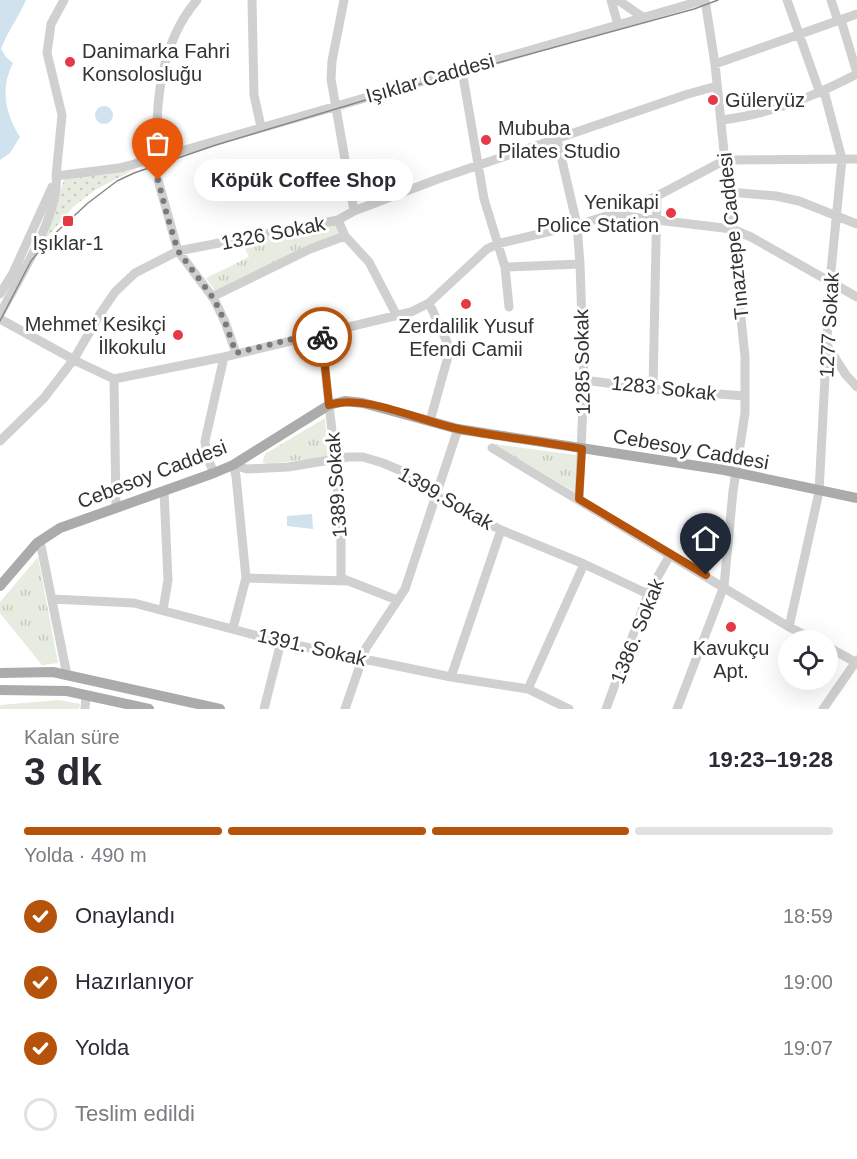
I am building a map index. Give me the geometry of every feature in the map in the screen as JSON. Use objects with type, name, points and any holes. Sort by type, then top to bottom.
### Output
[{"type":"main road","name":"Cebesoy Caddesi","points":[[0,586],[37,543],[60,528],[232,465],[329,405],[345,401],[363,403],[458,429],[735,472],[819,492],[857,498]]},
{"type":"main road","points":[[0,673],[53,672],[220,709]]},
{"type":"main road","points":[[0,690],[67,691],[149,709]]},
{"type":"street","points":[[0,314],[34,250],[47,219],[57,185],[62,114],[46,53],[51,24],[64,0]]},
{"type":"street","points":[[157,159],[156,136],[160,96],[171,40],[184,15],[197,0]]},
{"type":"street","points":[[252,0],[255,95],[261,127]]},
{"type":"street","points":[[344,0],[331,79],[354,211]]},
{"type":"street","points":[[611,0],[618,25]]},
{"type":"street","points":[[618,0],[644,18]]},
{"type":"street","points":[[684,7],[693,0]]},
{"type":"street","name":"Işıklar Caddesi","points":[[56,176],[119,168],[157,159],[335,105],[705,0]]},
{"type":"street","name":"Tınaztepe Caddesi","points":[[677,709],[724,586],[735,472],[745,413],[746,357],[715,64],[705,0]]},
{"type":"street","name":"1277 Sokak","points":[[787,0],[822,92],[842,159],[830,281],[819,492],[789,627]]},
{"type":"street","points":[[721,120],[744,118],[822,92],[857,74],[840,20],[831,0]]},
{"type":"street","points":[[715,64],[857,14]]},
{"type":"street","points":[[463,76],[484,199],[505,267],[510,307]]},
{"type":"street","name":"1326 Sokak","points":[[0,441],[44,398],[74,359],[115,292],[135,273],[178,251],[338,220],[354,211],[479,166],[717,86]]},
{"type":"street","name":"1285 Sokak","points":[[557,139],[577,225],[584,380],[579,499]]},
{"type":"street","points":[[0,319],[114,379],[224,357],[411,312],[429,303],[487,249],[497,244],[613,214],[657,196],[725,160],[857,159]]},
{"type":"street","points":[[0,294],[14,273],[56,176]]},
{"type":"street","points":[[158,180],[178,251],[212,297],[225,322],[236,353]]},
{"type":"street","points":[[729,192],[776,196],[799,201],[857,224]]},
{"type":"street","points":[[653,389],[657,196]]},
{"type":"street","points":[[613,214],[732,229],[857,297]]},
{"type":"street","points":[[338,220],[345,236],[369,262],[397,316]]},
{"type":"street","points":[[212,297],[310,249],[345,236]]},
{"type":"street","points":[[505,267],[579,264]]},
{"type":"street","points":[[429,303],[447,342],[449,353],[430,421]]},
{"type":"street","name":"1389.Sokak","points":[[321,332],[335,458],[341,536],[340,574],[341,578],[346,581]]},
{"type":"street","points":[[828,347],[846,375],[857,387]]},
{"type":"street","points":[[214,473],[207,458],[205,441],[224,357]]},
{"type":"street","points":[[114,379],[116,508]]},
{"type":"street","name":"1283 Sokak","points":[[584,380],[653,389],[745,396]]},
{"type":"street","points":[[345,709],[366,648],[405,589],[458,429]]},
{"type":"street","points":[[492,448],[795,630]]},
{"type":"street","name":"1399.Sokak","points":[[232,465],[247,469],[288,466],[335,458],[363,457],[383,463],[404,472],[436,496],[501,531],[584,564],[648,594]]},
{"type":"street","points":[[232,465],[236,476],[246,578],[233,628]]},
{"type":"street","points":[[163,610],[168,580],[164,491]]},
{"type":"street","points":[[451,677],[501,531]]},
{"type":"street","points":[[37,543],[41,546],[67,675]]},
{"type":"street","name":"1386. Sokak","points":[[606,709],[648,594],[670,555]]},
{"type":"street","points":[[528,689],[584,564]]},
{"type":"street","points":[[246,578],[346,581],[397,600]]},
{"type":"street","name":"1391. Sokak","points":[[52,599],[134,603],[281,642],[451,677],[528,689],[569,709]]},
{"type":"street","points":[[264,709],[281,642]]},
{"type":"street","points":[[823,709],[856,661],[838,652]]},
{"type":"street","points":[[85,709],[86,695]]},
{"type":"green space","points":[[141,166],[95,190],[73,207],[43,242],[65,177]]},
{"type":"green space","points":[[339,222],[343,235],[215,291],[206,278],[249,257],[242,241]]},
{"type":"green space","points":[[325,418],[328,457],[267,464],[263,462],[265,454]]},
{"type":"green space","points":[[493,444],[576,455],[575,492]]},
{"type":"green space","points":[[38,557],[58,663],[42,665],[0,613],[0,602]]},
{"type":"green space","points":[[59,700],[80,704],[79,709],[0,709],[0,705]]},
{"type":"water","points":[[0,0],[26,0],[1,49],[13,63],[6,82],[6,100],[11,119],[20,137],[10,153],[0,160]]},
{"type":"water","points":[[104,106],[112,111],[113,115],[108,123],[104,124],[96,119],[95,115],[100,107]]},
{"type":"water","points":[[312,514],[313,529],[287,526],[287,516]]},
{"type":"tram line","points":[[0,321],[31,261],[50,238],[88,203],[117,181],[134,173],[216,145],[399,90],[694,9],[718,0]]},
{"type":"way so far","points":[[158,180],[178,251],[214,299],[236,353],[321,332],[322,337]]},
{"type":"place","name":"Danimarka Fahri Konsolosluğu","points":[[70,62]]},
{"type":"place","name":"Güleryüz","points":[[713,100]]},
{"type":"place","name":"Mububa Pilates Studio","points":[[486,140]]},
{"type":"place","name":"Köpük Coffee Shop","points":[[158,180]]},
{"type":"place","name":"Yenikapi Police Station","points":[[671,213]]},
{"type":"place","name":"Işıklar-1","points":[[68,221]]},
{"type":"place","name":"Zerdalilik Yusuf Efendi Camii","points":[[466,304]]},
{"type":"place","name":"Mehmet Kesikçi İlkokulu","points":[[178,335]]},
{"type":"place","name":"Kavukçu Apt.","points":[[731,627]]},
{"type":"route","points":[[322,337],[329,405],[345,401],[363,403],[458,429],[533,439],[582,449],[579,499],[637,536],[706,575]]}]
